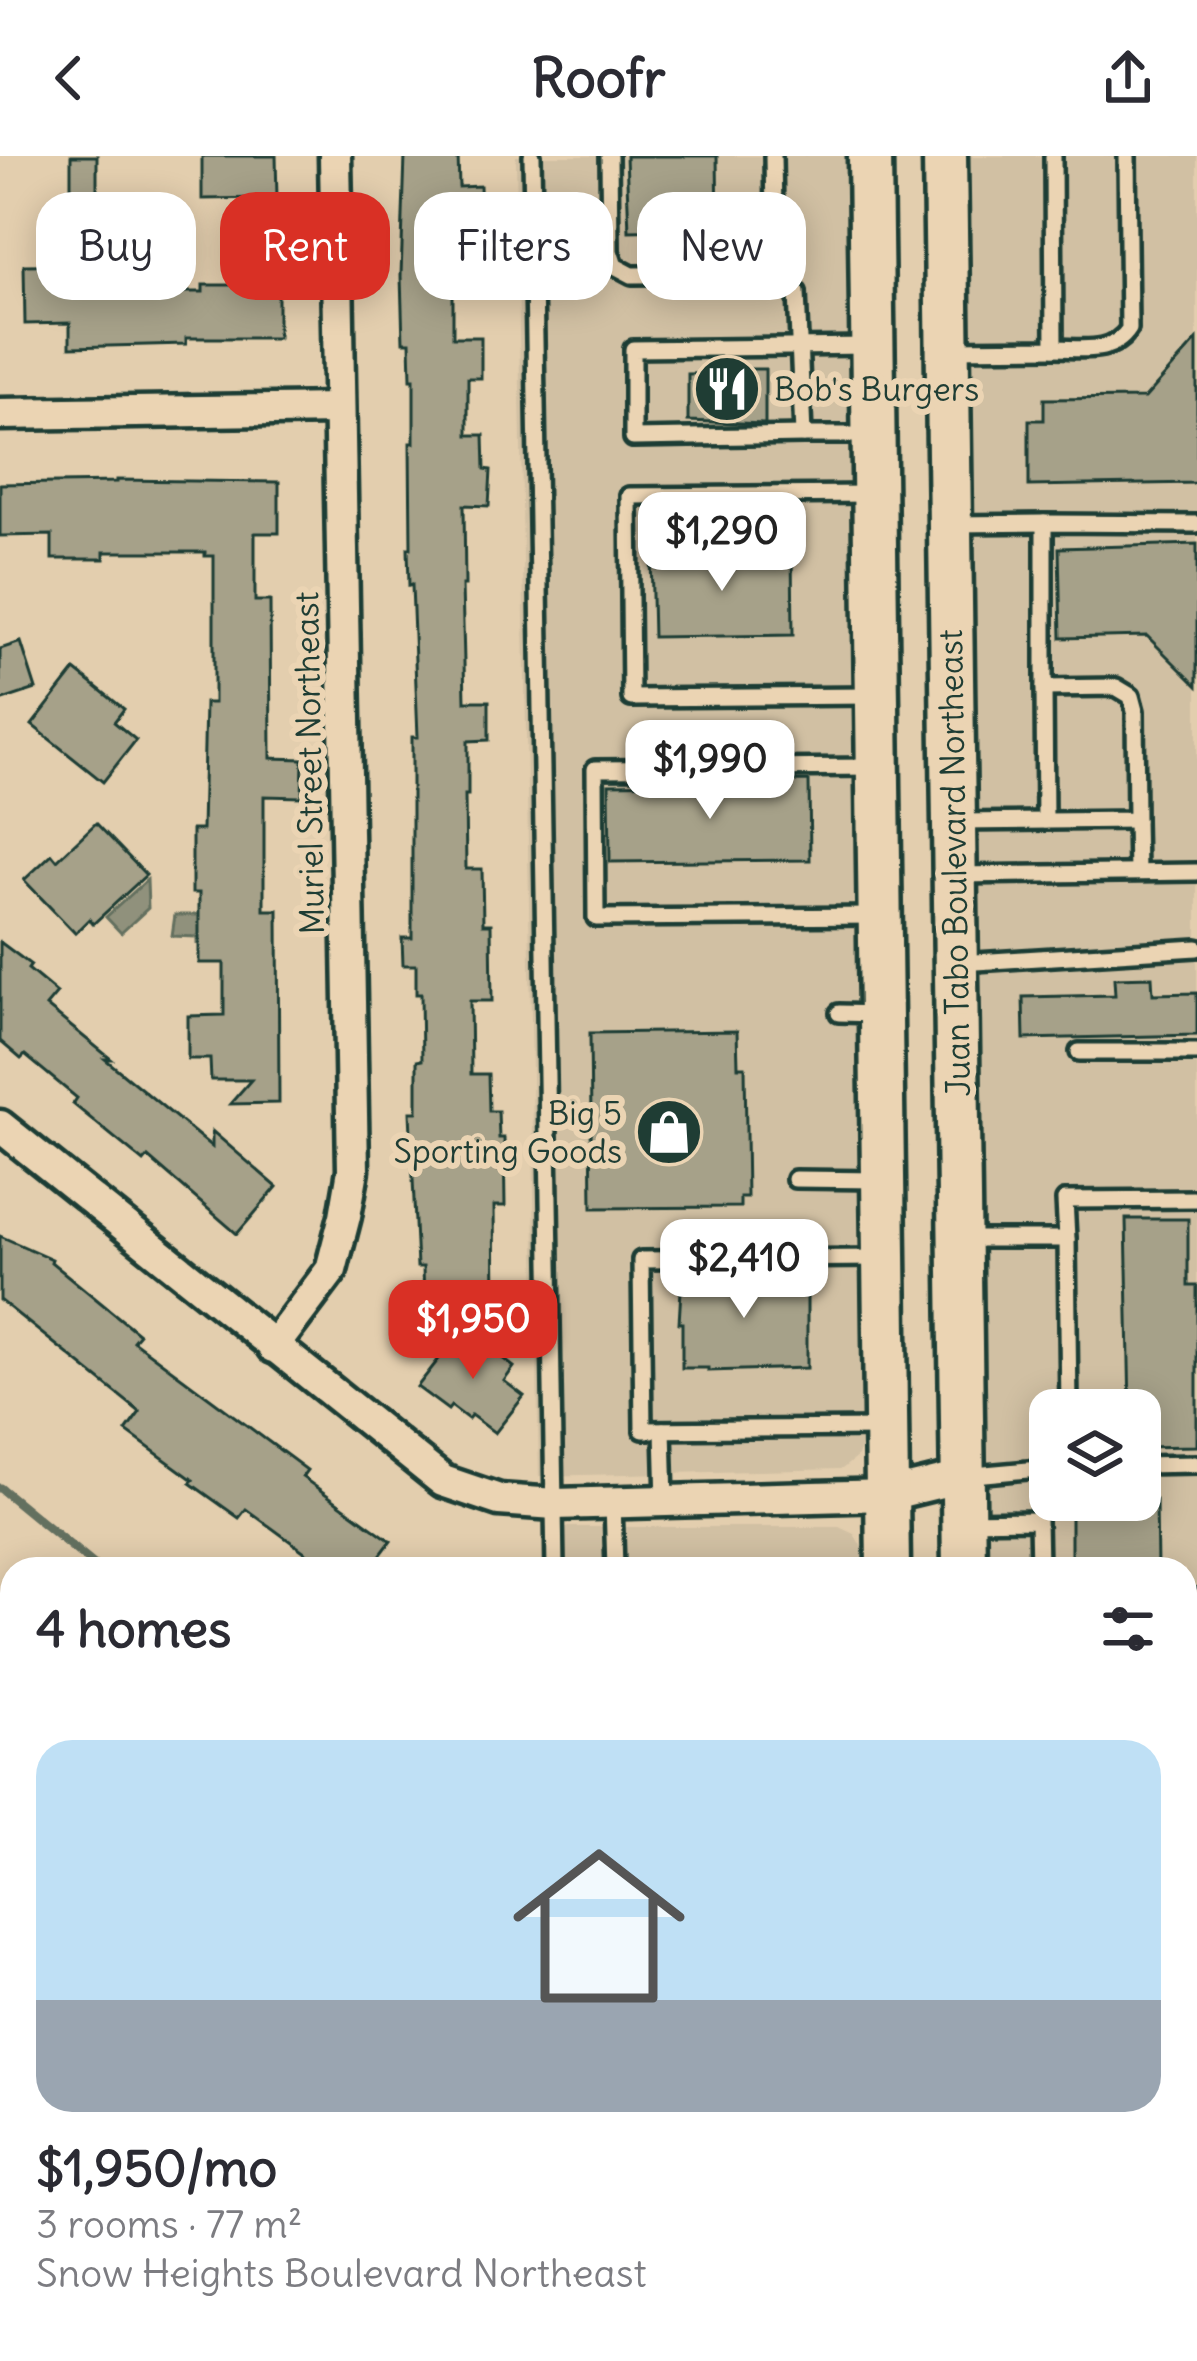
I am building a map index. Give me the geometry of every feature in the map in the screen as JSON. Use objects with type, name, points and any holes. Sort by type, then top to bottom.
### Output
[{"type":"main road","points":[[870,156],[879,916],[860,1014],[883,1180],[888,1557]]},
{"type":"main road","name":"Juan Tabo Boulevard Northeast","points":[[945,156],[964,1557]]},
{"type":"street","name":"Muriel Street Northeast","points":[[273,1347],[331,1270],[352,1170],[335,156]]},
{"type":"street","points":[[0,414],[338,409]]},
{"type":"street","points":[[0,1126],[443,1481],[499,1500],[555,1504],[888,1495],[962,1477]]},
{"type":"lane","points":[[532,156],[556,1557]]},
{"type":"lane","points":[[609,156],[610,250],[615,266],[637,275]]},
{"type":"lane","points":[[773,156],[774,192]]},
{"type":"lane","points":[[1053,156],[1054,348]]},
{"type":"lane","points":[[948,349],[1106,348],[1121,341],[1129,328],[1127,156]]},
{"type":"lane","points":[[797,300],[803,435]]},
{"type":"lane","points":[[872,346],[633,349],[634,438],[874,435]]},
{"type":"lane","points":[[874,494],[629,496],[631,698],[877,696]]},
{"type":"lane","points":[[1044,523],[1045,821]]},
{"type":"lane","points":[[950,524],[1197,524]]},
{"type":"lane","points":[[1044,688],[1116,686],[1131,696],[1137,872]]},
{"type":"lane","points":[[878,767],[595,769],[596,918],[879,916]]},
{"type":"lane","points":[[954,822],[1136,820]]},
{"type":"lane","points":[[954,875],[1197,872]]},
{"type":"lane","points":[[956,963],[1197,948]]},
{"type":"lane","points":[[1079,1052],[1197,1052]]},
{"type":"lane","points":[[795,1178],[883,1180]]},
{"type":"lane","points":[[1069,1389],[1066,1200],[1197,1199]]},
{"type":"lane","points":[[959,1239],[1067,1239]]},
{"type":"lane","points":[[884,1258],[641,1260],[643,1430],[886,1427]]},
{"type":"lane","points":[[663,1430],[665,1501]]},
{"type":"lane","points":[[1161,1465],[1197,1464]]},
{"type":"lane","points":[[962,1477],[1029,1470]]},
{"type":"lane","points":[[613,1502],[615,1557]]},
{"type":"lane","points":[[963,1522],[1038,1520],[1039,1557]]},
{"type":"shaded area","points":[[516,156],[845,156],[863,1439],[858,1456],[842,1469],[539,1476],[519,300],[613,300],[613,192],[517,192]]},
{"type":"shaded area","points":[[969,156],[1197,156],[1197,1557],[987,1557]]},
{"type":"shaded area","points":[[147,880],[148,908],[121,933],[106,917]]},
{"type":"shaded area","points":[[175,915],[212,915],[210,942],[172,936]]},
{"type":"shaded area","points":[[542,1527],[839,1527],[854,1534],[864,1551],[864,1557],[542,1557]]},
{"type":"building","points":[[71,156],[97,156],[97,192],[71,192]]},
{"type":"building","points":[[202,156],[276,156],[277,192],[220,192],[220,199],[202,199]]},
{"type":"building","points":[[405,156],[458,156],[459,187],[480,186],[480,192],[414,192],[414,300],[453,300],[453,337],[481,337],[481,378],[468,378],[468,435],[484,435],[485,469],[491,470],[489,506],[464,505],[462,585],[465,701],[489,701],[489,740],[468,741],[466,869],[482,869],[483,924],[491,924],[492,1001],[470,1001],[471,1074],[488,1074],[489,1111],[498,1111],[499,1138],[504,1138],[505,1206],[494,1206],[495,1301],[424,1302],[423,1267],[417,1267],[410,1112],[417,1112],[417,1061],[422,1060],[421,994],[416,994],[416,965],[403,965],[402,938],[412,938],[412,737],[418,737],[408,548],[414,379],[410,342],[403,342]]},
{"type":"building","points":[[626,156],[717,156],[717,192],[637,192],[637,231],[629,231]]},
{"type":"building","points":[[24,265],[36,265],[36,300],[196,300],[203,285],[220,285],[220,300],[278,300],[278,338],[186,338],[186,344],[70,347],[70,323],[25,324]]},
{"type":"building","points":[[1197,340],[1197,483],[1029,486],[1029,420],[1044,420],[1044,399],[1145,398]]},
{"type":"building","points":[[736,369],[765,369],[765,424],[688,421],[688,374],[736,373]]},
{"type":"building","points":[[279,482],[279,533],[255,533],[255,601],[270,601],[271,758],[303,759],[302,797],[264,796],[264,910],[278,910],[279,1103],[230,1104],[251,1080],[211,1080],[210,1059],[188,1059],[188,1016],[224,1015],[224,963],[199,963],[199,893],[192,893],[192,830],[202,830],[205,703],[214,703],[214,556],[205,556],[205,552],[104,552],[104,559],[52,559],[52,535],[0,536],[0,484]]},
{"type":"building","points":[[1197,544],[1197,686],[1147,636],[1061,638],[1059,548]]},
{"type":"building","points":[[792,552],[793,635],[653,637],[651,554]]},
{"type":"building","points":[[21,642],[36,689],[0,701],[0,649]]},
{"type":"building","points":[[75,670],[124,709],[114,722],[136,740],[103,782],[32,725]]},
{"type":"building","points":[[809,781],[810,860],[610,862],[609,784]]},
{"type":"building","points":[[96,823],[146,875],[93,924],[89,919],[75,933],[24,880],[52,854],[57,860]]},
{"type":"building","points":[[0,942],[57,993],[46,1006],[111,1059],[105,1059],[212,1147],[212,1131],[277,1187],[237,1234],[148,1157],[144,1162],[73,1104],[77,1098],[25,1055],[21,1059],[0,1041]]},
{"type":"building","points":[[1152,977],[1153,994],[1197,993],[1197,1035],[1024,1039],[1023,997],[1115,995],[1114,978]]},
{"type":"building","name":"Big 5 Sporting Goods","points":[[737,1031],[738,1067],[745,1067],[747,1197],[740,1197],[740,1207],[592,1208],[590,1033]]},
{"type":"building","points":[[1126,1219],[1188,1219],[1188,1286],[1197,1286],[1197,1446],[1161,1447],[1161,1389],[1130,1389]]},
{"type":"building","points":[[0,1236],[52,1259],[139,1334],[133,1341],[307,1470],[302,1477],[391,1541],[379,1557],[312,1557],[246,1509],[239,1518],[126,1431],[140,1412],[0,1300]]},
{"type":"building","points":[[807,1273],[807,1368],[682,1368],[682,1274]]},
{"type":"building","points":[[463,1328],[514,1367],[504,1381],[524,1396],[495,1433],[471,1415],[468,1419],[451,1406],[448,1410],[417,1387]]},
{"type":"building","points":[[1071,1521],[1156,1521],[1157,1557],[1071,1557]]},
{"type":"waterway","points":[[0,1488],[84,1557]]},
{"type":"place","name":"Bob's Burgers","points":[[727,389]]},
{"type":"place","name":"Big 5 Sporting Goods","points":[[669,1132]]}]
